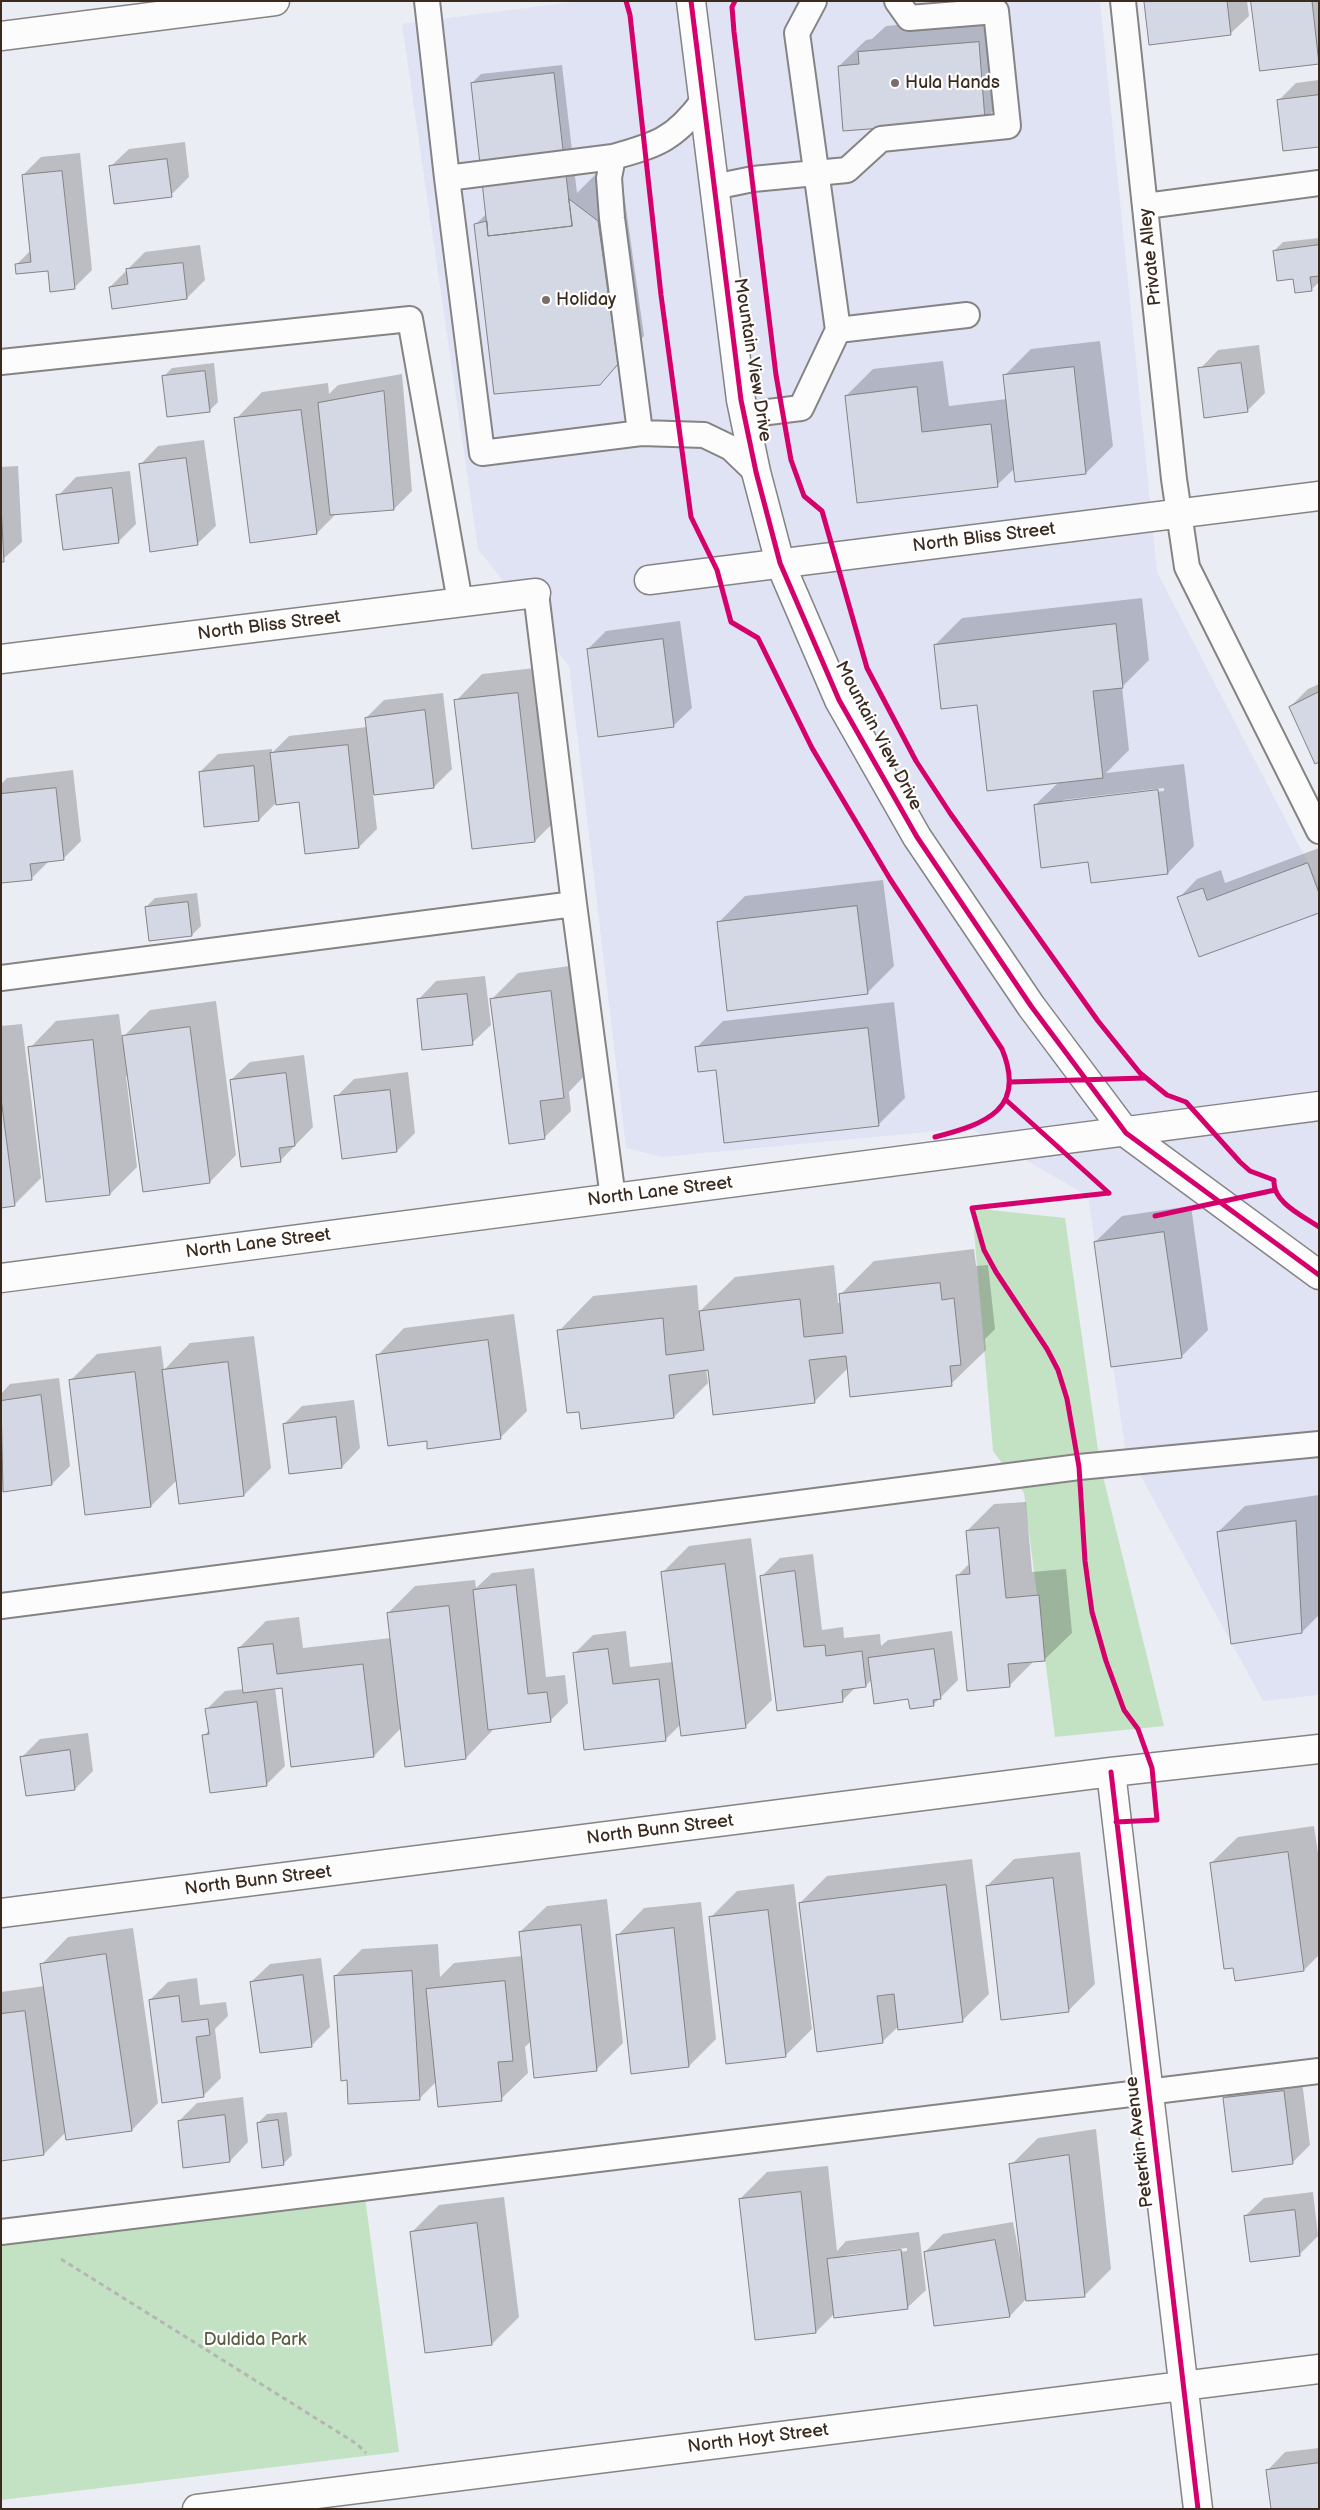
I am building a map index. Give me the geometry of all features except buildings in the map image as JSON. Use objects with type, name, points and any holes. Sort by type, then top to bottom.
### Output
[{"type":"street","points":[[1,36],[275,1]]},
{"type":"street","name":"Mountain View Drive","points":[[691,1],[744,415],[756,472],[780,563],[839,700],[917,837],[1031,1006],[1126,1133],[1319,1275]]},
{"type":"street","name":"North Bliss Street","points":[[649,580],[1319,496]]},
{"type":"street","name":"North Bliss Street","points":[[1,659],[536,593]]},
{"type":"street","name":"North Lane Street","points":[[1,1278],[1126,1133],[1319,1106]]},
{"type":"street","name":"North Bunn Street","points":[[1,1913],[1111,1772],[1319,1749]]},
{"type":"street","name":"Peterkin Avenue","points":[[1111,1772],[1198,2509]]},
{"type":"street","name":"North Hoyt Street","points":[[196,2509],[1319,2369]]},
{"type":"lane","points":[[427,1],[447,178],[482,453],[641,433],[704,435],[731,448],[756,472]]},
{"type":"lane","points":[[744,415],[801,408],[838,330],[797,33],[814,1]]},
{"type":"lane","points":[[714,187],[753,180],[847,170],[881,139],[1008,126],[996,11],[909,18],[897,1]]},
{"type":"lane","name":"Private Alley","points":[[1122,1],[1179,514],[1187,567],[1316,819]]},
{"type":"lane","points":[[447,178],[613,157],[646,148],[667,139],[690,118],[703,101]]},
{"type":"lane","points":[[613,157],[610,178],[612,218],[641,433]]},
{"type":"lane","points":[[1146,206],[1319,183]]},
{"type":"lane","points":[[838,330],[967,315]]},
{"type":"lane","points":[[1,362],[410,319],[460,602]]},
{"type":"lane","points":[[536,593],[574,904],[613,1198]]},
{"type":"lane","points":[[1,978],[574,904]]},
{"type":"lane","points":[[1,1606],[1079,1467],[1319,1444]]},
{"type":"lane","points":[[8,2231],[1319,2070]]},
{"type":"path","points":[[8,2231],[357,2444],[395,2484]]},
{"type":"shaded area","points":[[580,1],[1100,1],[1157,572],[1319,884],[1319,1695],[1263,1701],[1125,1447],[1088,1196],[970,1128],[662,1157],[626,1148],[569,666],[478,549],[402,24]]},
{"type":"green space","points":[[972,1208],[1065,1218],[1100,1464],[1164,1726],[1055,1737],[1024,1493],[993,1451]]},
{"type":"green space","name":"Duldida Park","points":[[365,2197],[399,2452],[1,2500],[1,2244]]},
{"type":"cycle path","points":[[626,1],[630,15],[661,295],[691,517],[717,570],[731,622],[758,638],[812,748],[890,879],[1002,1049],[1008,1070],[1009,1087],[1005,1100],[997,1111],[985,1120],[935,1137]]},
{"type":"cycle path","points":[[691,1],[741,400],[756,472],[780,563],[839,700],[917,837],[1031,1006],[1126,1133],[1319,1275]]},
{"type":"cycle path","points":[[735,1],[732,7],[734,32],[776,375],[791,460],[804,496],[822,511],[867,668],[916,761],[950,813],[1098,1021],[1140,1073],[1167,1095],[1186,1102],[1240,1162],[1250,1171],[1274,1180],[1275,1188],[1283,1202],[1319,1227]]},
{"type":"cycle path","points":[[1010,1082],[1145,1078]]},
{"type":"cycle path","points":[[1006,1100],[1109,1193]]},
{"type":"cycle path","points":[[1155,1216],[1275,1190]]},
{"type":"cycle path","points":[[1109,1193],[972,1208],[984,1250],[996,1272],[1047,1349],[1058,1370],[1067,1399],[1079,1467],[1085,1561],[1092,1612],[1106,1661],[1124,1710],[1138,1729],[1152,1768],[1157,1820],[1116,1822]]},
{"type":"cycle path","points":[[1111,1772],[1198,2509]]},
{"type":"place","name":"Hula Hands","points":[[895,83]]},
{"type":"place","name":"Holiday","points":[[546,300]]}]
